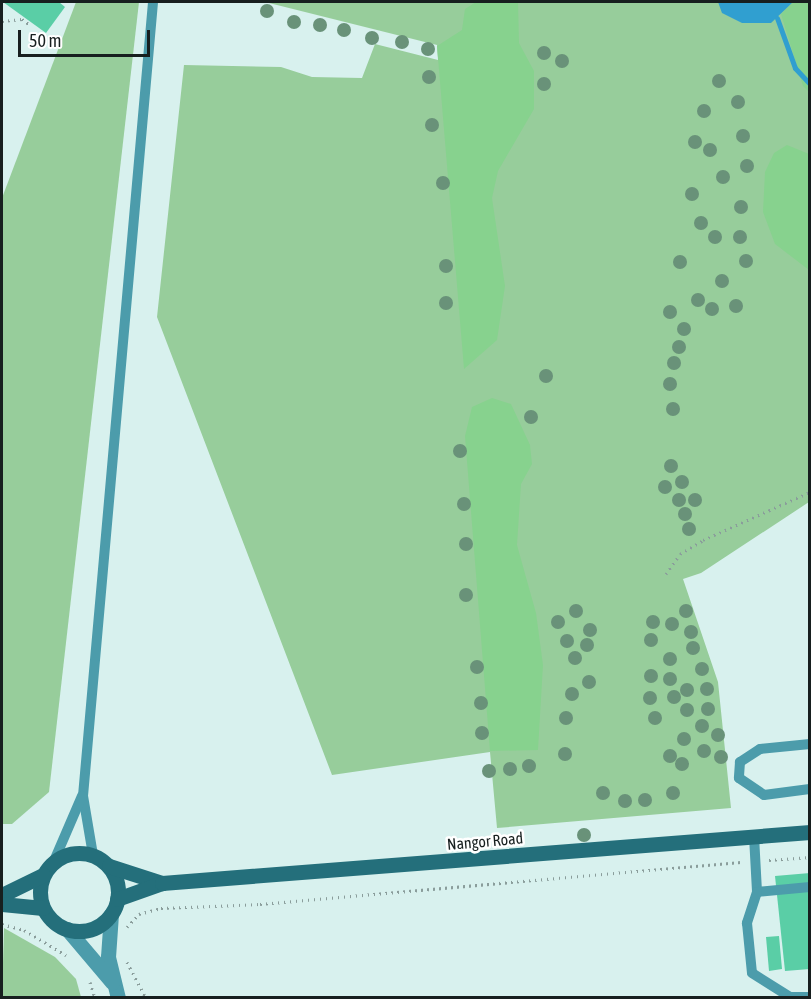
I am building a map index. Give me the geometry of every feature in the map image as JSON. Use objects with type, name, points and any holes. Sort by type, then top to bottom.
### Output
[{"type":"main road","name":"Nangor Road","points":[[117,899],[162,883],[810,832]]},
{"type":"main road","points":[[93,855],[76,852],[54,861],[43,876],[39,896],[50,919],[67,929],[92,929],[111,914],[117,899],[117,882],[109,866]]},
{"type":"main road","name":"Nangor Road","points":[[93,855],[109,866],[162,883]]},
{"type":"main road","points":[[2,895],[43,876]]},
{"type":"main road","points":[[2,904],[43,908]]},
{"type":"street","points":[[111,914],[108,957],[112,982],[118,998]]},
{"type":"street","points":[[67,929],[112,982]]},
{"type":"lane","points":[[93,855],[82,796],[153,2]]},
{"type":"lane","points":[[810,744],[760,749],[740,762],[739,778],[764,795],[810,789]]},
{"type":"lane","points":[[54,861],[82,796]]},
{"type":"lane","points":[[754,836],[757,892],[747,923],[752,973],[790,997],[810,997]]},
{"type":"lane","points":[[757,892],[810,887]]},
{"type":"path","points":[[2,21],[22,19],[30,25]]},
{"type":"path","points":[[666,574],[680,554],[703,540],[810,492]]},
{"type":"path","points":[[124,931],[139,914],[161,908],[260,904],[810,857]]},
{"type":"path","points":[[2,924],[24,930],[75,962]]},
{"type":"path","points":[[125,956],[146,998]]},
{"type":"green space","points":[[76,2],[139,2],[49,792],[12,824],[2,824],[2,198]]},
{"type":"green space","points":[[265,2],[809,2],[809,502],[701,573],[683,579],[718,682],[731,808],[497,828],[490,752],[332,775],[157,317],[184,65],[281,67],[312,77],[362,78],[375,44],[438,60],[437,45]]},
{"type":"green space","points":[[476,2],[518,2],[519,43],[534,71],[534,109],[498,171],[492,198],[505,286],[497,340],[464,369],[437,46],[462,30],[465,9]]},
{"type":"green space","points":[[793,2],[809,2],[809,92],[803,86],[781,14]]},
{"type":"green space","points":[[787,145],[809,154],[809,270],[775,244],[763,212],[765,172],[774,153]]},
{"type":"green space","points":[[492,398],[511,404],[530,445],[532,464],[521,484],[517,545],[536,613],[543,665],[538,750],[490,751],[465,436],[472,407]]},
{"type":"green space","points":[[4,928],[55,957],[76,979],[81,997],[2,997]]},
{"type":"water","points":[[718,2],[793,2],[771,23],[742,23],[722,13]]},
{"type":"building","points":[[3,2],[59,2],[65,7],[46,33]]},
{"type":"building","points":[[810,873],[810,969],[785,971],[775,876]]},
{"type":"building","points":[[779,936],[782,969],[769,971],[766,937]]},
{"type":"waterway","points":[[777,18],[795,68],[810,84]]}]
